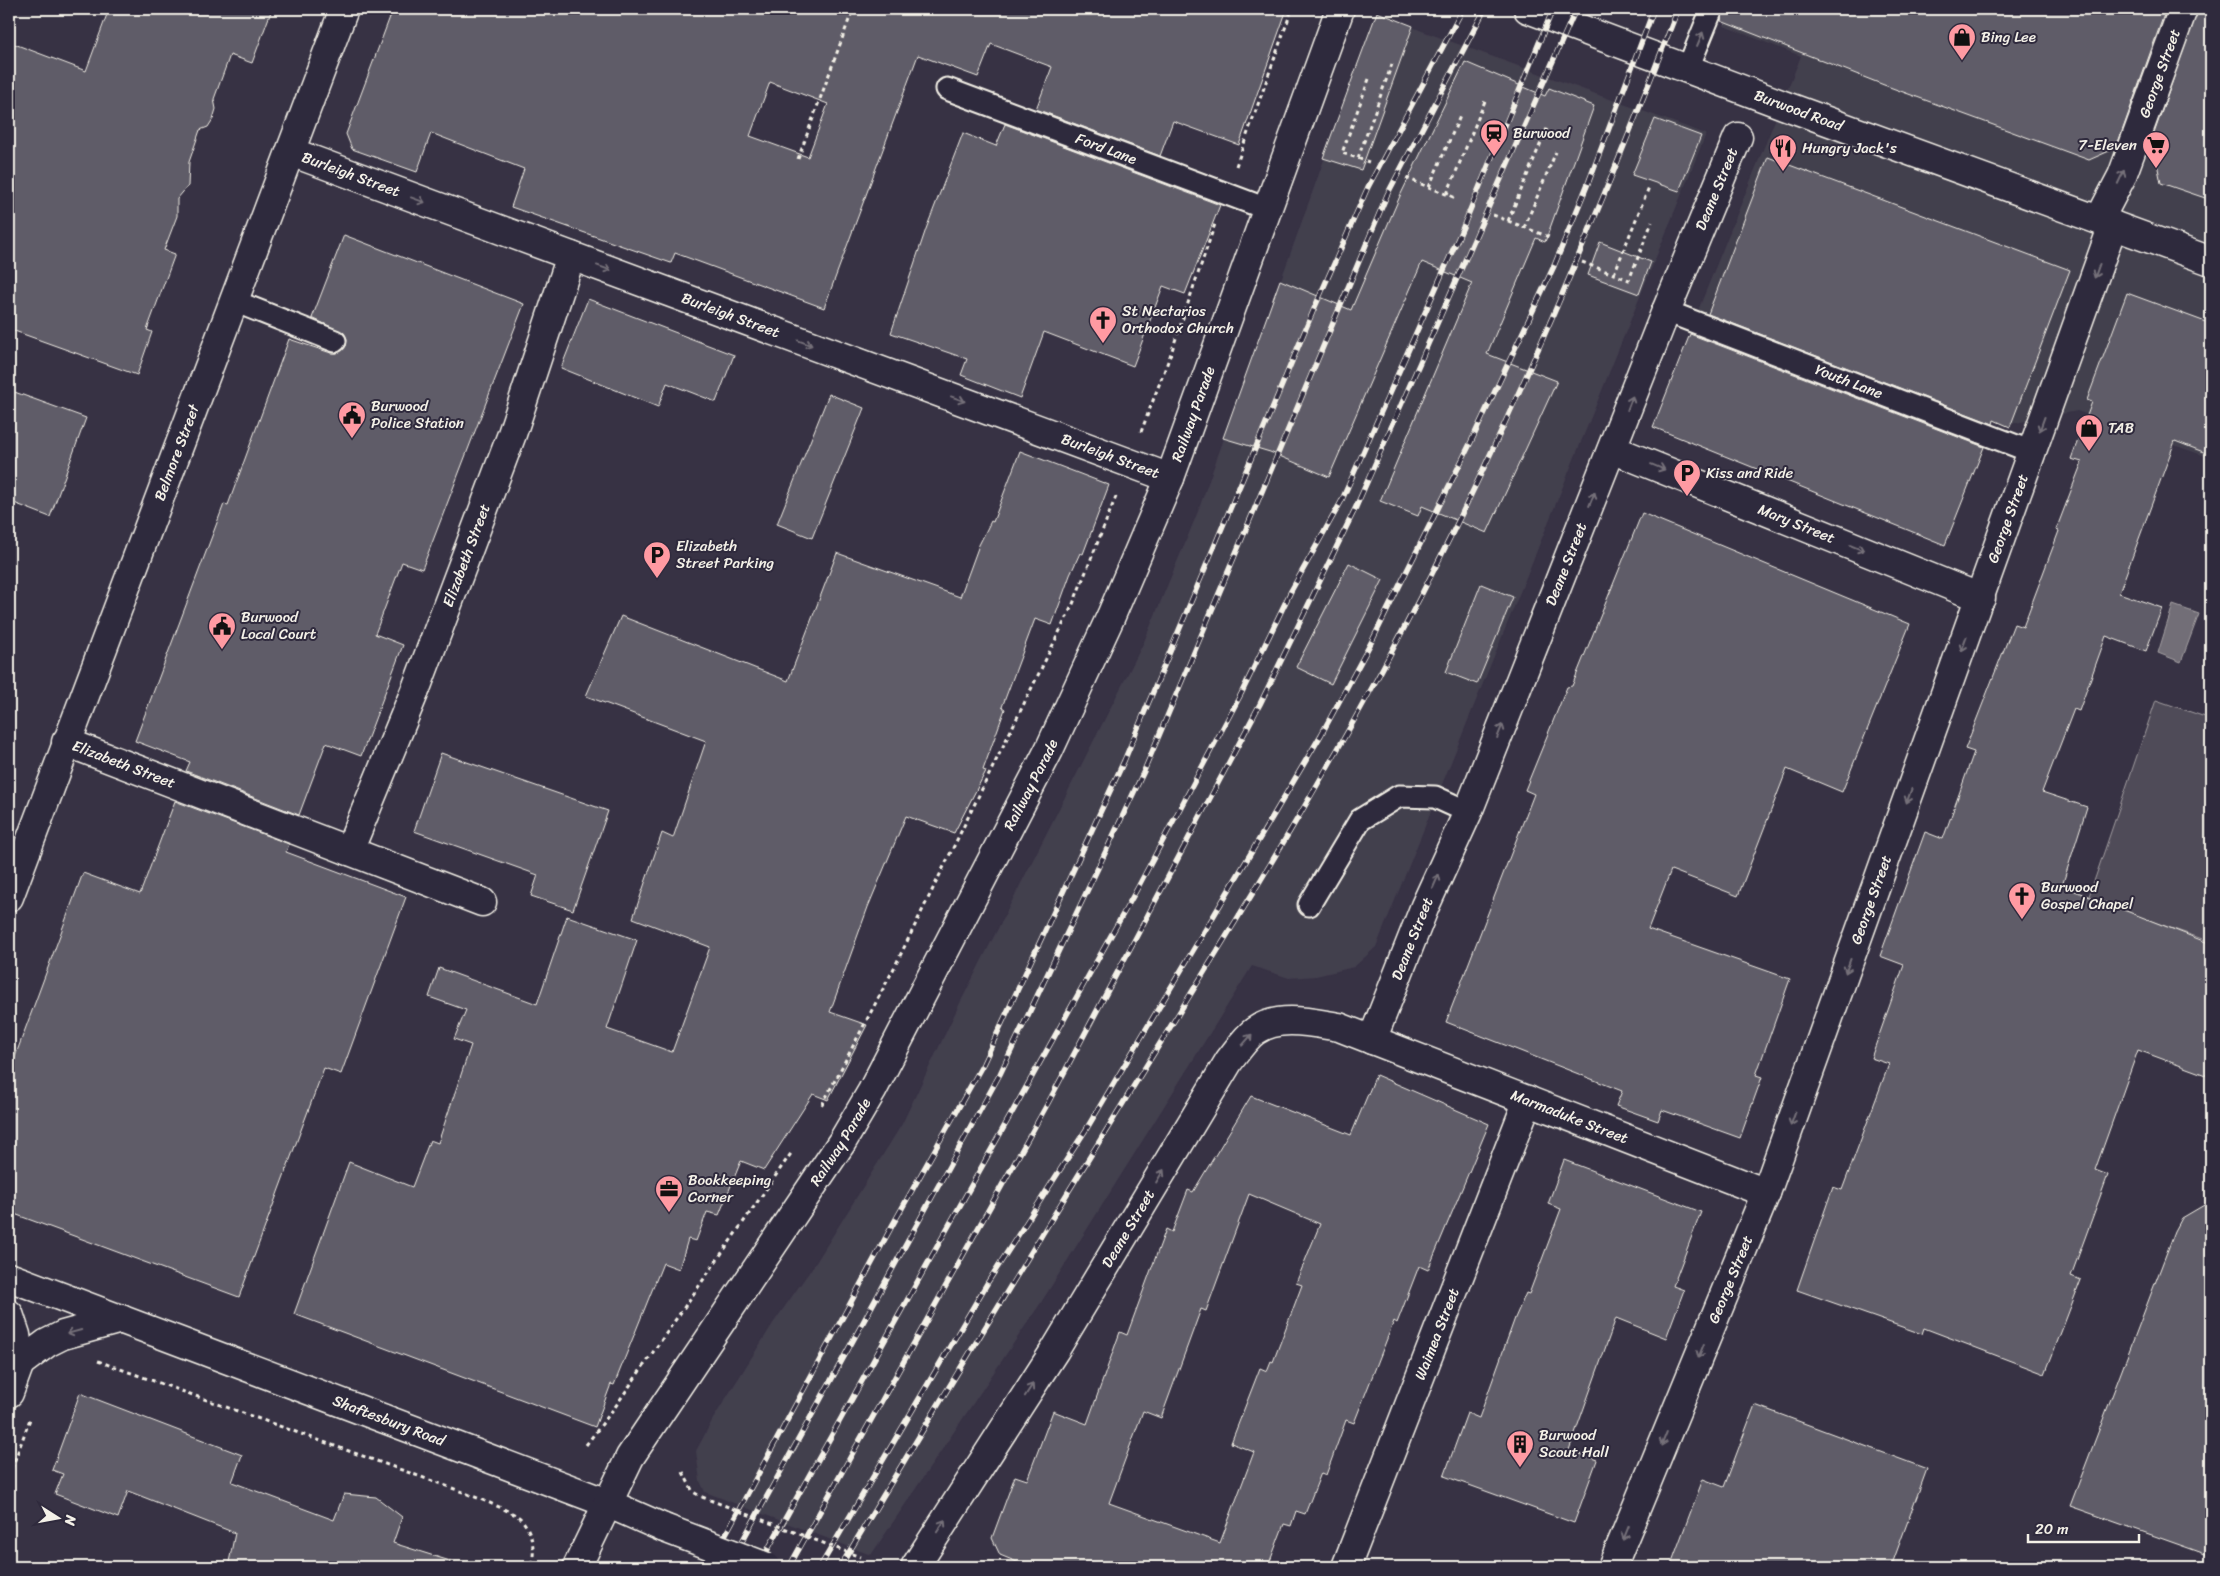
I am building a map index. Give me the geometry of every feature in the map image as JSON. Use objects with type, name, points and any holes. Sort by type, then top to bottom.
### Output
[{"type":"street","name":"Belmore Street","points":[[9,897],[344,9]]},
{"type":"street","name":"Railway Parade","points":[[577,1567],[630,1457],[812,1187],[872,1091],[1049,750],[1111,616],[1170,478],[1340,9]]},
{"type":"street","name":"Burwood Road","points":[[1528,9],[2211,261]]},
{"type":"street","name":"George Street","points":[[1612,1567],[1766,1193],[1981,598],[2032,452],[2122,176],[2183,9]]},
{"type":"street","name":"Deane Street","points":[[915,1567],[1055,1350],[1229,1061],[1255,1031],[1276,1022],[1307,1022],[1339,1028],[1372,1040],[1425,906],[1468,812],[1666,311],[1738,137]]},
{"type":"street","name":"Burleigh Street","points":[[291,152],[1170,478]]},
{"type":"street","name":"Elizabeth Street","points":[[349,851],[417,686],[512,434],[571,256]]},
{"type":"street","name":"Mary Street","points":[[1612,448],[1981,598]]},
{"type":"street","name":"Elizabeth Street","points":[[66,742],[482,902]]},
{"type":"street","name":"Marmaduke Street","points":[[1372,1040],[1766,1193]]},
{"type":"street","name":"Waimea Street","points":[[1346,1567],[1528,1100]]},
{"type":"street","name":"Shaftesbury Road","points":[[9,1277],[607,1503],[664,1528],[767,1567]]},
{"type":"street","points":[[9,1314],[16,1335],[20,1363],[9,1393]]},
{"type":"street","points":[[20,1363],[47,1343],[63,1335],[121,1319]]},
{"type":"lane","points":[[1688,68],[1712,9]]},
{"type":"lane","name":"Ford Lane","points":[[947,89],[1267,209]]},
{"type":"lane","points":[[234,301],[335,341]]},
{"type":"lane","name":"Youth Lane","points":[[1666,311],[2032,452]]},
{"type":"lane","points":[[1309,905],[1360,820],[1399,796],[1435,797],[1468,812]]},
{"type":"path","points":[[798,159],[853,9]]},
{"type":"path","points":[[821,1107],[893,970],[1073,604],[1170,356],[1292,9]]},
{"type":"path","points":[[1358,158],[1392,64]]},
{"type":"path","points":[[1369,79],[1342,152],[1369,162]]},
{"type":"path","points":[[1447,194],[1485,101]]},
{"type":"path","points":[[1429,187],[1461,114]]},
{"type":"path","points":[[1508,221],[1548,126]]},
{"type":"path","points":[[1524,228],[1556,152]]},
{"type":"path","points":[[1406,178],[1456,198]]},
{"type":"path","points":[[1614,274],[1649,188]]},
{"type":"path","points":[[1493,215],[1549,237]]},
{"type":"path","points":[[1582,262],[1630,280],[1652,222]]},
{"type":"path","points":[[586,1445],[626,1391],[795,1148]]},
{"type":"path","points":[[95,1360],[463,1492],[521,1518],[531,1537],[534,1559],[530,1567]]},
{"type":"path","points":[[683,1472],[693,1492],[702,1497],[860,1556]]},
{"type":"shaded area","points":[[1729,9],[2211,9],[2211,458],[2077,411],[2005,425],[1697,313],[1801,56],[1724,26]]},
{"type":"shaded area","points":[[1377,12],[1422,31],[1706,134],[1376,947],[1354,967],[1316,976],[1289,978],[1252,966],[1042,1301],[871,1555],[705,1492],[700,1481],[696,1451],[713,1419],[774,1322],[817,1261],[902,1124],[959,1005],[1143,644],[1197,514]]},
{"type":"shaded area","points":[[2173,605],[2199,614],[2181,662],[2158,653]]},
{"type":"shaded area","points":[[2156,700],[2211,719],[2211,942],[2088,899]]},
{"type":"building","points":[[109,9],[272,9],[252,63],[230,55],[214,99],[216,109],[213,119],[208,127],[200,130],[189,162],[188,186],[177,199],[177,216],[164,250],[175,254],[147,330],[152,332],[137,375],[9,329],[9,42],[86,71]]},
{"type":"building","points":[[393,9],[1287,9],[1239,145],[1173,121],[1160,156],[1036,109],[1052,67],[991,44],[978,77],[918,55],[824,308],[675,253],[671,263],[511,207],[524,169],[431,133],[417,172],[352,149],[346,134]],"holes":[[[770,82],[828,104],[808,157],[750,136]]]},
{"type":"building","points":[[1724,9],[2166,9],[2116,148],[2089,160],[1884,85],[1721,21]]},
{"type":"building","points":[[2198,9],[2211,9],[2211,200],[2161,183],[2152,139]]},
{"type":"building","points":[[1377,12],[1413,26],[1361,170],[1323,158]]},
{"type":"building","points":[[1465,62],[1545,96],[1549,88],[1594,106],[1545,242],[1536,238],[1487,354],[1557,381],[1487,533],[1422,506],[1418,516],[1380,501],[1472,283],[1422,262],[1329,477],[1270,452],[1223,438],[1280,280],[1351,310],[1400,196]]},
{"type":"building","points":[[1655,119],[1701,136],[1679,191],[1632,175]]},
{"type":"building","points":[[1005,124],[1220,205],[1185,294],[1163,286],[1133,366],[1044,332],[1020,398],[961,375],[967,359],[891,333],[926,229],[963,133],[996,146]]},
{"type":"building","points":[[1768,157],[2070,270],[2010,427],[1994,420],[1993,424],[1708,314]]},
{"type":"building","points":[[344,235],[524,304],[422,569],[402,562],[375,634],[403,645],[361,756],[326,743],[299,815],[186,771],[190,762],[135,741],[224,504],[228,505],[289,339],[331,353],[337,353],[346,346],[347,339],[344,333],[312,318]]},
{"type":"building","points":[[1600,242],[1651,262],[1639,294],[1588,275]]},
{"type":"building","points":[[2127,293],[2211,324],[2211,455],[2175,441],[2119,593],[2162,608],[2146,651],[2106,636],[2079,711],[2074,709],[2042,792],[2087,807],[2062,886],[2211,944],[2211,1077],[2138,1050],[2095,1170],[2108,1175],[2071,1276],[2081,1280],[2045,1374],[1924,1328],[1922,1334],[1797,1290],[1833,1187],[1842,1190],[1889,1064],[1871,1058],[1904,965],[1880,956],[1925,832],[1943,839],[1974,752],[1965,749],[2014,624],[2023,627],[2059,531],[2056,530],[2082,462],[2071,459],[2092,402],[2087,400]]},
{"type":"building","points":[[588,299],[734,355],[716,402],[667,383],[658,407],[561,368]]},
{"type":"building","points":[[1690,334],[1984,447],[1945,545],[1653,427]]},
{"type":"building","points":[[9,390],[86,418],[50,517],[9,501]]},
{"type":"building","points":[[829,394],[864,408],[812,538],[777,524]]},
{"type":"building","points":[[1020,451],[1109,485],[1083,554],[1080,553],[1070,575],[1052,625],[1035,619],[1002,707],[1005,709],[983,770],[986,771],[954,833],[906,816],[868,907],[830,1012],[867,1025],[828,1100],[813,1094],[764,1170],[741,1161],[719,1215],[707,1212],[696,1241],[688,1239],[679,1269],[663,1263],[614,1385],[611,1384],[595,1427],[294,1314],[349,1162],[412,1187],[430,1140],[438,1143],[471,1045],[454,1039],[466,1010],[429,997],[439,968],[537,1004],[567,916],[637,940],[607,1029],[672,1052],[710,947],[633,918],[662,833],[673,838],[706,741],[586,696],[621,616],[788,681],[837,553],[960,597],[979,545],[991,521],[993,522]]},
{"type":"building","points":[[1642,513],[1910,624],[1842,792],[1787,769],[1738,896],[1671,870],[1648,929],[1790,979],[1756,1075],[1762,1077],[1740,1138],[1662,1110],[1658,1121],[1616,1106],[1622,1091],[1446,1022],[1534,794],[1525,790],[1567,687],[1572,686]]},
{"type":"building","points":[[1349,563],[1383,580],[1331,684],[1296,667]]},
{"type":"building","points":[[1481,584],[1513,597],[1477,684],[1446,672]]},
{"type":"building","points":[[441,753],[608,811],[573,910],[531,896],[538,875],[414,831]]},
{"type":"building","points":[[175,801],[289,844],[286,852],[406,897],[341,1074],[324,1068],[239,1297],[9,1212],[9,1073],[83,873],[140,894]]},
{"type":"building","points":[[1376,1075],[1489,1124],[1428,1270],[1419,1266],[1397,1323],[1394,1321],[1354,1423],[1346,1420],[1326,1475],[1321,1473],[1305,1514],[1296,1511],[1291,1526],[1284,1524],[1270,1561],[1277,1564],[1276,1567],[1029,1567],[1000,1555],[992,1538],[1015,1476],[1027,1480],[1053,1411],[1087,1424],[1120,1332],[1127,1335],[1166,1229],[1172,1232],[1188,1190],[1193,1192],[1251,1096],[1351,1135]],"holes":[[[1249,1194],[1320,1224],[1296,1283],[1302,1285],[1273,1362],[1271,1361],[1267,1371],[1260,1368],[1231,1443],[1254,1452],[1220,1543],[1109,1503],[1143,1411],[1161,1418],[1201,1309],[1206,1311]]]},
{"type":"building","points":[[1564,1160],[1701,1212],[1673,1286],[1684,1290],[1666,1338],[1616,1318],[1569,1450],[1597,1460],[1574,1523],[1444,1476],[1467,1413],[1479,1418],[1515,1318],[1526,1293],[1529,1294],[1561,1209],[1548,1204]]},
{"type":"building","points":[[2211,1201],[2211,1556],[2070,1506],[2175,1231],[2182,1218]]},
{"type":"building","points":[[80,1393],[242,1455],[232,1482],[334,1520],[344,1494],[376,1497],[402,1517],[393,1543],[450,1561],[449,1567],[228,1567],[235,1533],[128,1491],[118,1518],[55,1494],[63,1474],[52,1470]]},
{"type":"building","points":[[1755,1405],[1927,1469],[1891,1567],[1670,1567],[1703,1479],[1724,1487]]},
{"type":"railway","points":[[708,1567],[892,1226],[983,1064],[1124,761],[1314,309],[1368,187],[1463,9]]},
{"type":"railway","points":[[728,1567],[1000,1074],[1144,771],[1387,195],[1485,9]]},
{"type":"railway","points":[[758,1567],[1137,889],[1241,694],[1291,591],[1341,502],[1463,227],[1553,9]]},
{"type":"railway","points":[[789,1567],[1048,1103],[1260,704],[1356,507],[1576,9]]},
{"type":"railway","points":[[820,1567],[988,1282],[1087,1128],[1207,927],[1321,735],[1373,639],[1470,444],[1554,266],[1589,181],[1654,9]]},
{"type":"railway","points":[[840,1567],[1255,889],[1340,745],[1389,656],[1436,567],[1523,383],[1603,197],[1678,9]]},
{"type":"place","name":"Bing Lee","points":[[1962,61]]},
{"type":"place","name":"Burwood","points":[[1494,157]]},
{"type":"place","name":"7-Eleven","points":[[2156,169]]},
{"type":"place","name":"Hungry Jack's","points":[[1783,172]]},
{"type":"place","name":"St Nectarios Orthodox Church","points":[[1103,344]]},
{"type":"place","name":"Burwood Police Station","points":[[352,439]]},
{"type":"place","name":"TAB","points":[[2089,452]]},
{"type":"place","name":"Kiss and Ride","points":[[1687,497]]},
{"type":"place","name":"Elizabeth Street Parking","points":[[657,579]]},
{"type":"place","name":"Burwood Local Court","points":[[222,650]]},
{"type":"place","name":"Burwood Gospel Chapel","points":[[2022,920]]},
{"type":"place","name":"Bookkeeping Corner","points":[[669,1213]]},
{"type":"place","name":"Burwood Scout Hall","points":[[1520,1468]]}]
